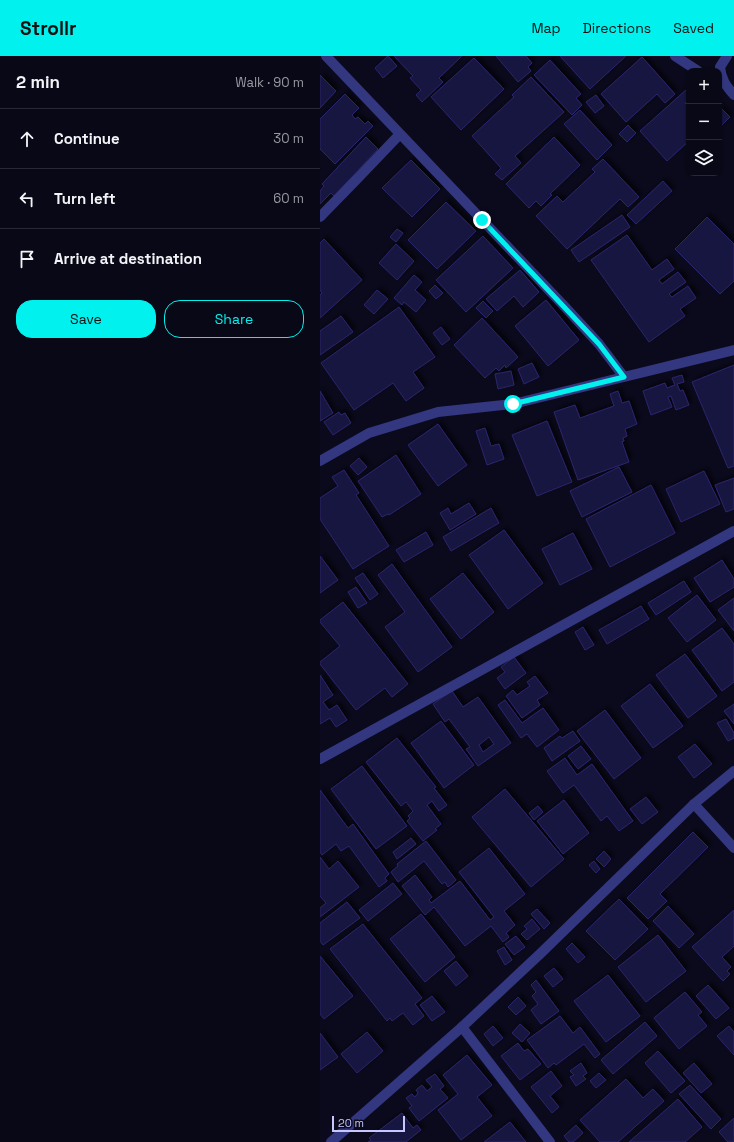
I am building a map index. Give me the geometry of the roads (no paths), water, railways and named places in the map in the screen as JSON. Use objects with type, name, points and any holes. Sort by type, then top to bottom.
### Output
[{"type":"street","points":[[326,56],[566,308],[599,344],[624,377]]},
{"type":"street","points":[[675,56],[693,68]]},
{"type":"street","points":[[720,68],[727,56]]},
{"type":"street","points":[[722,84],[734,95]]},
{"type":"street","points":[[320,217],[400,134]]},
{"type":"street","points":[[320,461],[369,433],[438,412],[513,404],[734,350]]},
{"type":"street","points":[[320,759],[734,531]]},
{"type":"street","points":[[331,1142],[462,1027],[541,953],[694,804],[734,772]]},
{"type":"street","points":[[694,804],[734,848]]},
{"type":"street","points":[[462,1027],[550,1142]]}]
